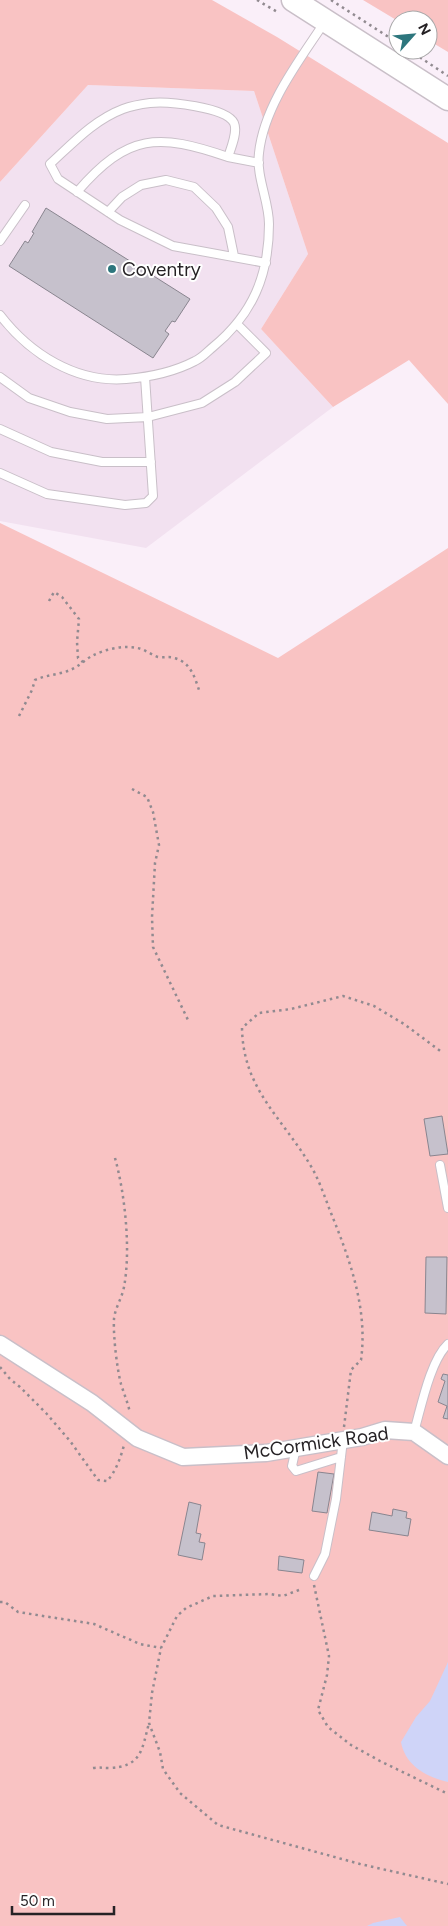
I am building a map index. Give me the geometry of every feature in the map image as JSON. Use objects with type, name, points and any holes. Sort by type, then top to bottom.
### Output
[{"type":"street","points":[[288,7],[328,10],[448,99]]},
{"type":"street","name":"McCormick Road","points":[[0,1344],[92,1403],[137,1438],[183,1457],[266,1453],[296,1448],[342,1449],[362,1437],[385,1430],[414,1432],[448,1456]]},
{"type":"lane","points":[[0,315],[15,334],[40,355],[79,373],[112,380],[145,377],[168,372],[197,360],[223,339],[244,317],[254,297],[268,257],[270,222],[262,186],[258,155],[266,119],[328,10]]},
{"type":"lane","points":[[228,157],[235,128],[233,121],[222,114],[199,107],[150,103],[124,109],[91,126],[50,164],[58,179],[77,192],[120,220],[174,246],[266,263]]},
{"type":"lane","points":[[77,192],[95,170],[123,150],[148,142],[173,141],[196,146],[228,157],[259,163]]},
{"type":"lane","points":[[108,212],[122,197],[141,185],[166,180],[194,187],[216,208],[228,226],[234,256]]},
{"type":"lane","points":[[0,241],[25,205]]},
{"type":"lane","points":[[0,377],[29,398],[70,412],[107,419],[148,418],[202,403],[235,382],[266,353],[237,324]]},
{"type":"lane","points":[[0,473],[47,494],[126,505],[146,503],[153,496],[145,377]]},
{"type":"lane","points":[[0,429],[51,452],[102,462],[151,462]]},
{"type":"lane","points":[[440,1165],[448,1208]]},
{"type":"lane","points":[[414,1432],[431,1374],[444,1348],[448,1344]]},
{"type":"lane","points":[[296,1448],[292,1466],[296,1470],[342,1449]]},
{"type":"lane","points":[[314,1576],[325,1554],[336,1499],[342,1449]]},
{"type":"path","points":[[256,0],[288,7]]},
{"type":"path","points":[[328,10],[388,38]]},
{"type":"path","points":[[424,60],[448,76]]},
{"type":"path","points":[[49,601],[54,592],[62,597],[79,619],[78,658],[83,662]]},
{"type":"path","points":[[19,716],[35,680],[67,671],[104,651],[134,647],[152,655],[176,658],[186,664],[195,677],[200,694]]},
{"type":"path","points":[[132,788],[147,797],[153,812],[159,844],[152,931],[154,947],[188,1020]]},
{"type":"path","points":[[342,1449],[351,1370],[361,1360],[362,1353],[362,1317],[353,1272],[312,1167],[281,1126],[252,1078],[242,1044],[242,1028],[258,1013],[291,1009],[343,996],[374,1006],[404,1024],[443,1053]]},
{"type":"path","points":[[0,1367],[46,1413],[70,1441],[98,1480],[107,1481],[113,1475],[116,1464],[122,1456],[131,1415],[120,1375],[114,1320],[124,1287],[127,1263],[122,1187],[115,1158]]},
{"type":"path","points":[[314,1585],[329,1656],[327,1675],[318,1710],[328,1728],[351,1745],[380,1761],[448,1794]]},
{"type":"path","points":[[93,1768],[108,1768],[126,1764],[142,1752],[149,1723],[152,1693],[161,1648],[177,1616],[186,1608],[213,1596],[237,1594],[283,1596],[299,1590]]},
{"type":"path","points":[[0,1602],[5,1602],[18,1612],[94,1624],[140,1644],[161,1648]]},
{"type":"path","points":[[149,1723],[160,1752],[163,1769],[180,1794],[218,1825],[360,1864],[448,1884]]},
{"type":"shaded area","points":[[0,0],[212,0],[277,37],[448,143],[448,404],[409,360],[333,407],[261,329],[308,254],[254,91],[88,85],[0,182]]},
{"type":"shaded area","points":[[363,0],[448,0],[448,52],[438,46],[438,10],[388,10],[388,15]]},
{"type":"shaded area","points":[[88,85],[254,91],[308,254],[261,329],[333,407],[146,548],[0,521],[0,182]]},
{"type":"shaded area","points":[[0,523],[278,658],[448,548],[448,1926],[0,1926]]},
{"type":"water","points":[[448,1662],[448,1782],[432,1777],[418,1769],[407,1757],[401,1742],[416,1717],[430,1701]]},
{"type":"water","points":[[400,1917],[407,1926],[367,1926],[373,1923]]},
{"type":"building","points":[[46,208],[190,299],[175,322],[172,321],[165,331],[169,334],[153,358],[9,266],[25,241],[28,243]]},
{"type":"building","points":[[442,1116],[448,1154],[430,1156],[424,1119]]},
{"type":"building","points":[[426,1257],[447,1257],[446,1314],[425,1313]]},
{"type":"building","points":[[443,1374],[448,1375],[448,1419],[443,1418],[447,1406],[438,1402],[445,1381],[441,1379]]},
{"type":"building","points":[[318,1472],[334,1474],[327,1513],[312,1511]]},
{"type":"building","points":[[189,1502],[201,1505],[196,1533],[201,1534],[199,1542],[205,1543],[202,1560],[178,1555]]},
{"type":"building","points":[[393,1509],[407,1512],[406,1518],[411,1519],[408,1536],[369,1530],[372,1512],[392,1516]]},
{"type":"building","points":[[279,1556],[304,1560],[302,1573],[278,1570]]},
{"type":"place","name":"Coventry","points":[[112,269]]}]
